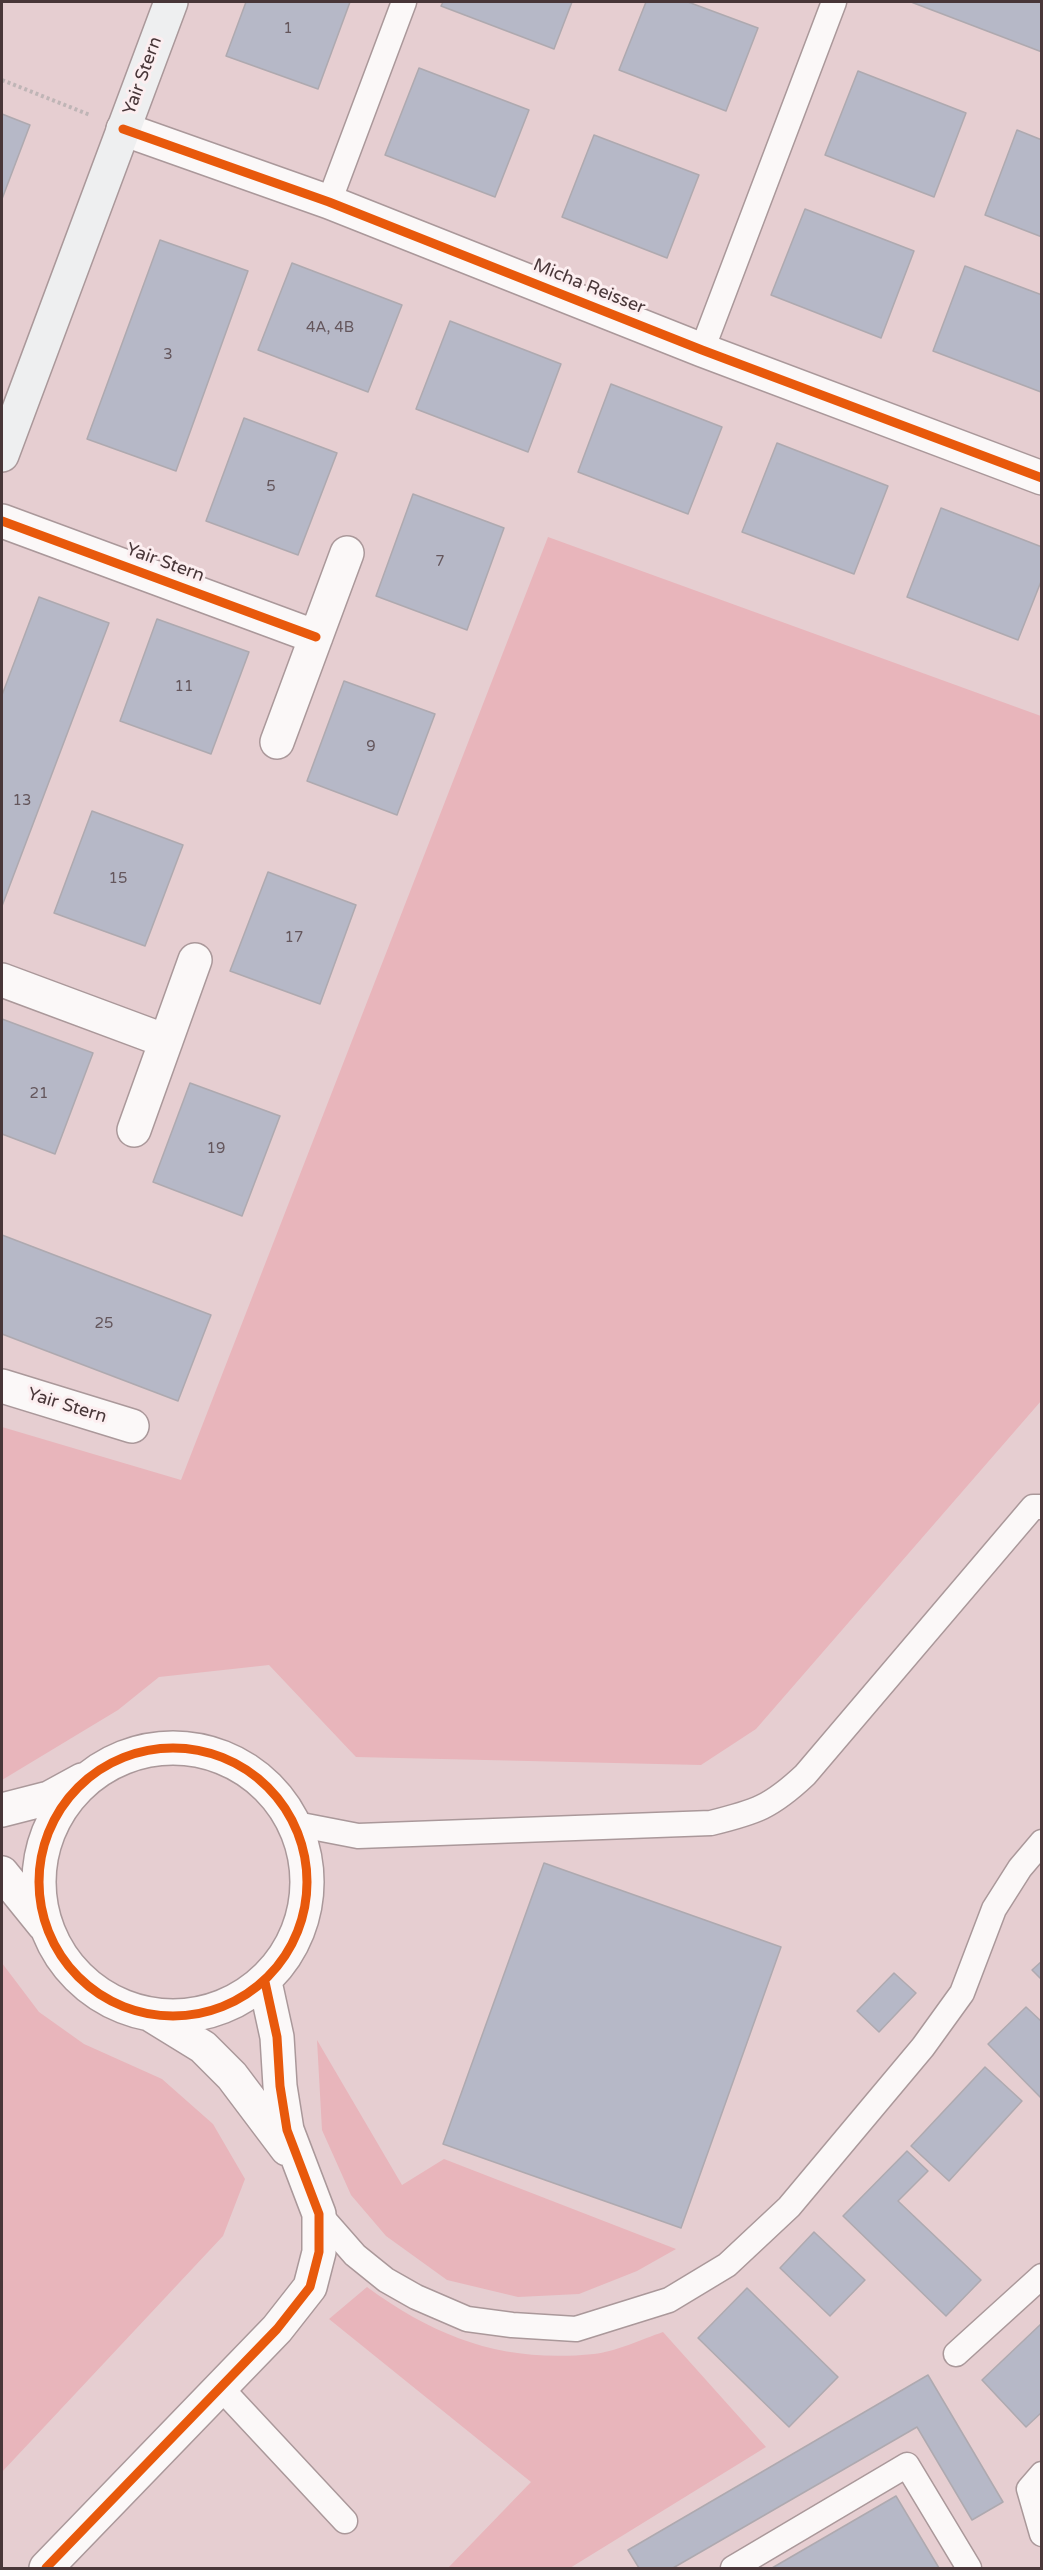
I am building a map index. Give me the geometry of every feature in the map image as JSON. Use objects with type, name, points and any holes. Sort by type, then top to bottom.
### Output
[{"type":"street","name":"Yair Stern","points":[[2,455],[171,2]]},
{"type":"street","name":"Micha Reisser","points":[[123,129],[329,202],[702,350],[1041,478]]},
{"type":"street","name":"Yair Stern","points":[[2,520],[316,637]]},
{"type":"street","points":[[277,742],[347,553]]},
{"type":"street","points":[[134,1130],[195,960]]},
{"type":"street","points":[[2,980],[166,1041]]},
{"type":"street","name":"Yair Stern","points":[[2,1386],[132,1426]]},
{"type":"street","points":[[2,1810],[49,1798],[139,1751],[170,1747],[217,1754],[233,1760],[280,1799],[296,1824],[308,1864],[308,1894],[296,1940],[265,1982],[213,2011],[151,2015]]},
{"type":"street","points":[[45,1926],[40,1905],[39,1860],[49,1828],[88,1776]]},
{"type":"street","points":[[2,1873],[45,1926],[68,1967],[105,1999],[151,2015],[204,2047],[232,2076],[303,2172]]},
{"type":"street","points":[[46,2568],[277,2329],[310,2288],[319,2252],[319,2214],[287,2130],[280,2086],[277,2037],[265,1982]]},
{"type":"lane","points":[[329,202],[404,2]]},
{"type":"lane","points":[[702,350],[834,2]]},
{"type":"lane","points":[[296,1824],[358,1836],[711,1823],[750,1814],[781,1797],[805,1775],[1033,1506],[1041,1506]]},
{"type":"lane","points":[[319,2214],[355,2255],[386,2280],[416,2297],[467,2319],[512,2325],[576,2329],[669,2300],[727,2265],[789,2207],[923,2047],[962,1993],[994,1909],[1020,1868],[1041,1842]]},
{"type":"lane","points":[[956,2354],[1041,2276]]},
{"type":"lane","points":[[220,2387],[345,2521]]},
{"type":"lane","points":[[734,2568],[907,2465],[969,2568]]},
{"type":"lane","points":[[1041,2474],[1029,2488],[1041,2534]]},
{"type":"path","points":[[2,80],[123,129]]},
{"type":"shaded area","points":[[548,537],[1041,716],[1041,1401],[756,1729],[701,1765],[356,1757],[269,1665],[159,1677],[118,1710],[2,1780],[2,1427],[181,1480]]},
{"type":"shaded area","points":[[2,1963],[39,2012],[84,2044],[162,2079],[213,2124],[245,2179],[223,2236],[2,2472]]},
{"type":"shaded area","points":[[317,2040],[402,2185],[444,2159],[676,2249],[637,2271],[579,2294],[518,2297],[447,2280],[386,2236],[351,2195],[322,2130]]},
{"type":"shaded area","points":[[367,2287],[420,2321],[447,2333],[474,2343],[531,2355],[562,2356],[602,2353],[663,2332],[766,2447],[570,2568],[448,2568],[531,2482],[329,2319]]},
{"type":"building","points":[[246,2],[350,2],[318,89],[226,56]]},
{"type":"building","points":[[443,2],[572,2],[554,49],[441,6]]},
{"type":"building","points":[[646,2],[688,2],[758,28],[726,111],[619,70]]},
{"type":"building","points":[[911,2],[1042,2],[1042,52]]},
{"type":"building","points":[[419,68],[529,110],[495,197],[385,155]]},
{"type":"building","points":[[858,71],[966,113],[934,197],[825,155]]},
{"type":"building","points":[[2,114],[30,125],[2,199]]},
{"type":"building","points":[[1017,130],[1042,140],[1042,237],[985,215]]},
{"type":"building","points":[[594,135],[699,175],[667,258],[562,217]]},
{"type":"building","points":[[805,209],[914,251],[881,338],[771,295]]},
{"type":"building","points":[[160,240],[248,271],[176,471],[87,439]]},
{"type":"building","points":[[292,263],[402,305],[368,392],[258,350]]},
{"type":"building","points":[[965,266],[1042,295],[1041,392],[933,351]]},
{"type":"building","points":[[450,321],[561,364],[528,452],[416,409]]},
{"type":"building","points":[[611,384],[722,427],[688,514],[578,472]]},
{"type":"building","points":[[244,418],[337,453],[298,555],[206,521]]},
{"type":"building","points":[[777,443],[888,486],[854,574],[742,532]]},
{"type":"building","points":[[413,494],[504,528],[467,630],[376,596]]},
{"type":"building","points":[[941,508],[1042,547],[1042,579],[1018,640],[907,597]]},
{"type":"building","points":[[39,597],[109,623],[2,906],[2,695]]},
{"type":"building","points":[[157,619],[249,652],[211,754],[120,721]]},
{"type":"building","points":[[344,681],[435,714],[397,815],[307,781]]},
{"type":"building","points":[[92,811],[183,845],[145,946],[54,913]]},
{"type":"building","points":[[268,872],[356,905],[320,1004],[230,971]]},
{"type":"building","points":[[2,1019],[93,1053],[55,1154],[2,1134]]},
{"type":"building","points":[[190,1083],[280,1116],[242,1216],[153,1182]]},
{"type":"building","points":[[2,1235],[211,1315],[178,1401],[2,1334]]},
{"type":"building","points":[[544,1863],[781,1947],[681,2228],[443,2144]]},
{"type":"building","points":[[1042,1961],[1042,1980],[1032,1970]]},
{"type":"building","points":[[894,1973],[916,1993],[879,2032],[857,2011]]},
{"type":"building","points":[[1026,2007],[1042,2022],[1042,2099],[988,2044]]},
{"type":"building","points":[[985,2067],[1022,2101],[949,2181],[911,2146]]},
{"type":"building","points":[[907,2151],[928,2171],[898,2201],[981,2280],[946,2316],[843,2216]]},
{"type":"building","points":[[814,2232],[865,2280],[830,2316],[780,2268]]},
{"type":"building","points":[[747,2288],[838,2377],[789,2427],[698,2338]]},
{"type":"building","points":[[1042,2323],[1042,2412],[1026,2427],[982,2380]]},
{"type":"building","points":[[928,2375],[1003,2502],[972,2520],[917,2427],[673,2568],[639,2568],[628,2550]]},
{"type":"building","points":[[896,2496],[939,2568],[772,2568]]},
{"type":"cycle path","points":[[123,129],[329,202],[702,350],[1042,478]]},
{"type":"cycle path","points":[[2,521],[316,637]]},
{"type":"cycle path","points":[[173,1748],[199,1751],[224,1758],[247,1771],[268,1787],[284,1808],[297,1831],[304,1856],[307,1882],[304,1908],[297,1933],[284,1956],[268,1977],[247,1993],[224,2006],[199,2013],[173,2016],[147,2013],[122,2006],[99,1993],[78,1977],[62,1956],[49,1933],[42,1908],[39,1882],[42,1856],[49,1831],[62,1808],[78,1787],[99,1771],[122,1758],[147,1751],[173,1748]]},
{"type":"cycle path","points":[[46,2568],[277,2329],[310,2287],[319,2252],[319,2214],[287,2130],[280,2086],[277,2037],[265,1982]]}]
